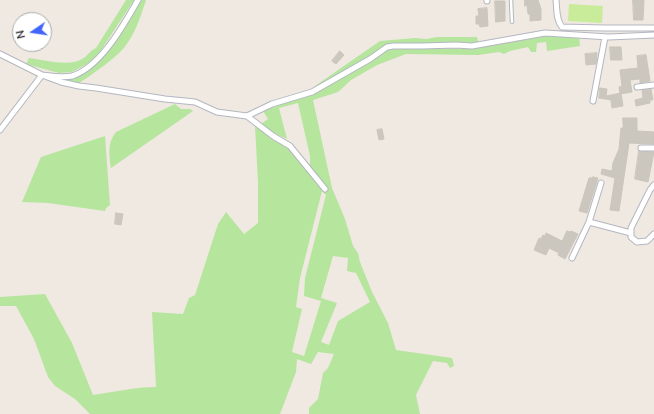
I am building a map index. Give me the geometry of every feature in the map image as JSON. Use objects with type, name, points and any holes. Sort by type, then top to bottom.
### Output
[{"type":"street","points":[[42,75],[69,76],[81,72],[88,67],[99,58],[110,44],[138,0]]},
{"type":"street","points":[[556,0],[559,23],[562,27],[654,28]]},
{"type":"street","points":[[247,116],[272,104],[312,92],[370,59],[386,47],[472,46],[545,34],[605,36],[654,35]]},
{"type":"street","points":[[593,101],[605,36]]},
{"type":"street","points":[[0,54],[42,75],[61,82],[165,100],[195,102],[217,112],[247,116],[273,136],[290,146],[325,189]]},
{"type":"street","points":[[0,130],[42,75]]},
{"type":"street","points":[[637,87],[654,85]]},
{"type":"street","points":[[641,148],[654,148]]},
{"type":"street","points":[[572,258],[589,222],[601,183]]},
{"type":"street","points":[[654,185],[631,228],[631,237],[637,242],[647,241],[654,234]]},
{"type":"street","points":[[589,222],[631,233]]},
{"type":"lane","points":[[511,0],[512,22]]},
{"type":"green space","points":[[126,0],[134,0],[98,55],[87,64],[72,72],[59,73],[26,64],[29,58],[63,63],[77,61],[84,58],[96,48]]},
{"type":"green space","points":[[140,0],[146,0],[133,35],[116,56],[78,84],[59,78],[70,78],[77,76],[97,62]]},
{"type":"green space","points":[[569,4],[603,6],[602,23],[568,21]]},
{"type":"green space","points":[[547,36],[579,36],[580,46],[547,51],[546,42],[537,43],[536,52],[531,52],[528,47],[504,54],[499,52],[478,55],[406,54],[377,65],[351,80],[338,92],[313,100],[332,188],[345,219],[353,246],[358,253],[372,292],[388,323],[396,350],[452,358],[454,366],[450,368],[447,363],[433,361],[416,395],[420,414],[309,414],[309,408],[318,399],[323,373],[328,368],[334,354],[318,352],[311,364],[297,359],[296,372],[280,414],[90,414],[75,399],[55,386],[48,377],[34,339],[16,306],[0,306],[0,297],[45,294],[72,343],[93,395],[156,387],[152,312],[183,314],[189,298],[195,295],[218,224],[226,212],[244,234],[258,223],[258,182],[255,126],[288,147],[310,172],[310,156],[298,103],[279,108],[287,139],[261,124],[268,119],[263,111],[312,93],[387,49],[472,49]],"holes":[[[322,191],[326,195],[305,278],[304,296],[321,301],[304,356],[292,352],[302,309],[296,307],[300,278]],[[333,256],[348,258],[347,271],[356,273],[370,302],[338,321],[329,345],[321,342],[337,303],[321,298]]]},
{"type":"green space","points":[[437,37],[477,37],[479,44],[394,44],[313,89],[315,86],[380,41],[415,38],[427,39]]},
{"type":"green space","points":[[175,104],[181,109],[190,109],[193,111],[111,168],[109,154],[110,145],[116,132]]},
{"type":"green space","points":[[105,136],[110,205],[105,211],[48,203],[22,202],[41,157]]},
{"type":"building","points":[[525,0],[538,0],[541,9],[541,20],[530,21],[530,14],[528,14],[527,5],[525,6]]},
{"type":"building","points":[[633,0],[644,0],[643,20],[634,20]]},
{"type":"building","points":[[495,1],[505,1],[505,21],[496,22]]},
{"type":"building","points":[[487,8],[488,26],[480,27],[479,24],[476,24],[476,16],[479,16],[478,9]]},
{"type":"building","points":[[610,47],[621,47],[622,60],[611,60]]},
{"type":"building","points":[[340,51],[344,55],[336,64],[332,61]]},
{"type":"building","points":[[597,53],[596,64],[586,65],[585,54]]},
{"type":"building","points":[[646,55],[650,81],[640,83],[640,79],[630,80],[632,92],[620,94],[619,87],[622,86],[620,70],[638,68],[637,56]]},
{"type":"building","points":[[600,88],[607,89],[606,96],[621,93],[623,106],[612,108],[611,100],[599,98]]},
{"type":"building","points":[[651,89],[653,100],[650,100],[650,103],[636,106],[635,100],[643,98],[642,90]]},
{"type":"building","points":[[623,118],[637,118],[637,131],[654,132],[654,144],[629,143],[619,211],[610,210],[615,178],[601,174],[602,169],[612,171],[613,163],[619,149],[621,128],[623,128]]},
{"type":"building","points":[[382,129],[384,139],[379,140],[377,130]]},
{"type":"building","points":[[639,151],[654,152],[648,182],[635,179]]},
{"type":"building","points":[[589,178],[598,178],[587,213],[579,211]]},
{"type":"building","points":[[116,213],[123,214],[121,225],[115,224]]},
{"type":"building","points":[[567,231],[578,234],[565,259],[558,255],[559,253],[549,248],[546,255],[534,250],[539,238],[541,239],[546,233],[562,241]]}]
